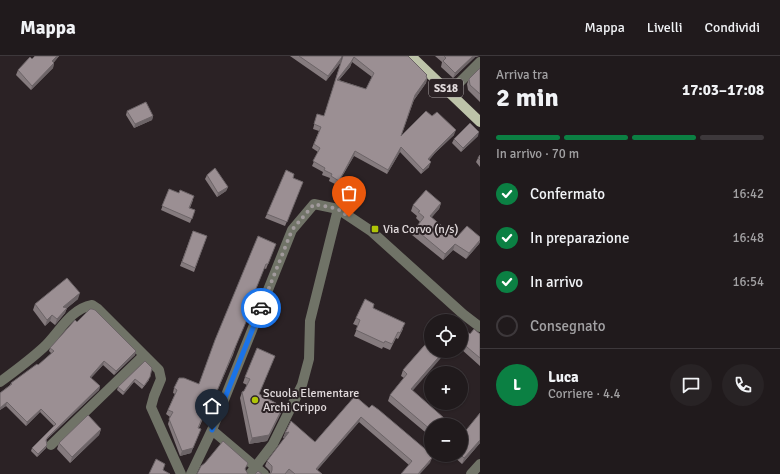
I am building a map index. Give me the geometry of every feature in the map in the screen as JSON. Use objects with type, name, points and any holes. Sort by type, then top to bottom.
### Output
[{"type":"main road","name":"SS18","points":[[411,56],[480,122]]},
{"type":"street","points":[[450,92],[480,62]]},
{"type":"street","points":[[185,473],[212,430],[292,230],[314,204],[338,209],[371,231],[463,314],[480,327]]},
{"type":"street","points":[[253,470],[273,444],[302,385],[309,359],[310,321],[338,209]]},
{"type":"street","points":[[0,382],[45,347],[76,312],[84,307],[92,305],[98,309],[159,370],[161,379],[151,407],[185,473]]},
{"type":"street","points":[[51,445],[144,355]]},
{"type":"street","points":[[212,430],[253,470],[264,474]]},
{"type":"street","points":[[471,474],[480,464]]},
{"type":"building","points":[[35,56],[57,56],[52,61],[54,63],[32,86],[18,70],[30,57],[32,59]]},
{"type":"building","points":[[299,56],[341,56],[342,57],[328,76]]},
{"type":"building","points":[[343,56],[408,56],[427,75],[427,78],[415,95],[401,136],[426,111],[432,116],[437,112],[456,130],[428,159],[431,162],[423,170],[401,147],[388,170],[355,151],[339,181],[331,176],[332,174],[324,170],[325,168],[313,161],[320,148],[314,144],[321,127],[314,124],[317,114],[324,116]],"holes":[[[354,57],[374,73],[366,89],[337,80]]]},
{"type":"building","points":[[444,56],[473,56],[455,73],[443,61],[446,58]]},
{"type":"building","points":[[480,68],[480,94],[470,85],[469,79]]},
{"type":"building","points":[[146,102],[153,116],[135,124],[127,111]]},
{"type":"building","points":[[470,123],[479,132],[463,148],[454,139]]},
{"type":"building","points":[[215,168],[228,187],[218,193],[207,175]]},
{"type":"building","points":[[286,170],[294,174],[293,178],[303,182],[287,222],[267,214]]},
{"type":"building","points":[[169,189],[179,193],[180,190],[194,196],[189,208],[195,210],[192,219],[162,206]]},
{"type":"building","points":[[426,190],[441,203],[430,216],[456,238],[467,226],[480,237],[480,240],[469,253],[455,244],[445,254],[415,229],[424,217],[413,205]]},
{"type":"building","points":[[193,231],[207,236],[195,268],[182,262]]},
{"type":"building","points":[[258,236],[276,244],[249,306],[252,308],[217,391],[214,390],[198,428],[201,429],[193,448],[182,451],[169,419],[173,412],[168,410],[177,390],[174,388],[179,378],[184,378],[199,384],[215,340]]},
{"type":"building","points":[[67,278],[80,293],[63,307],[67,308],[57,319],[52,315],[47,320],[35,304]]},
{"type":"building","points":[[365,299],[374,304],[373,308],[405,323],[400,333],[398,332],[392,344],[385,341],[384,343],[356,330],[360,320],[356,318]]},
{"type":"building","points":[[90,309],[95,310],[136,351],[116,371],[104,361],[90,377],[100,386],[48,437],[46,440],[47,445],[38,454],[32,448],[56,424],[41,409],[27,422],[7,402],[0,408],[0,393],[12,384],[11,383],[37,364],[38,365],[54,351],[50,348],[75,320],[77,322]]},
{"type":"building","points":[[474,329],[480,334],[480,358],[468,348],[468,332],[470,334]]},
{"type":"building","points":[[424,346],[424,358],[438,358],[431,366],[424,366],[424,374],[411,389],[424,400],[424,410],[435,410],[444,418],[424,418],[424,424],[390,395],[407,374],[403,370]]},
{"type":"building","points":[[257,348],[275,356],[259,394],[283,407],[269,435],[252,438],[242,392],[250,379],[245,377]]},
{"type":"building","points":[[145,361],[152,368],[150,377],[144,386],[135,379],[124,392],[118,387]]},
{"type":"building","points":[[355,396],[369,408],[372,405],[379,410],[424,448],[424,462],[428,462],[418,474],[401,474],[412,461],[361,417],[316,469],[322,474],[295,474],[289,469],[285,474],[269,474],[271,473],[272,466],[267,461],[289,432],[285,433],[291,421],[315,442]]},
{"type":"building","points":[[480,413],[480,440],[468,454],[468,428]]},
{"type":"building","points":[[88,415],[101,429],[72,457],[59,443]]},
{"type":"building","points":[[223,441],[248,463],[245,469],[248,474],[197,474],[201,466]]},
{"type":"building","points":[[156,459],[165,464],[163,470],[170,474],[149,474]]},
{"type":"building","points":[[258,471],[262,474],[255,474]]},
{"type":"way so far","points":[[261,308],[292,230],[314,204],[338,209],[349,217]]},
{"type":"place","name":"Via Corvo (n/s)","points":[[375,229]]},
{"type":"place","name":"Scuola Elementare Archi Crippo","points":[[255,400]]},
{"type":"route","points":[[212,430],[261,308]]}]
